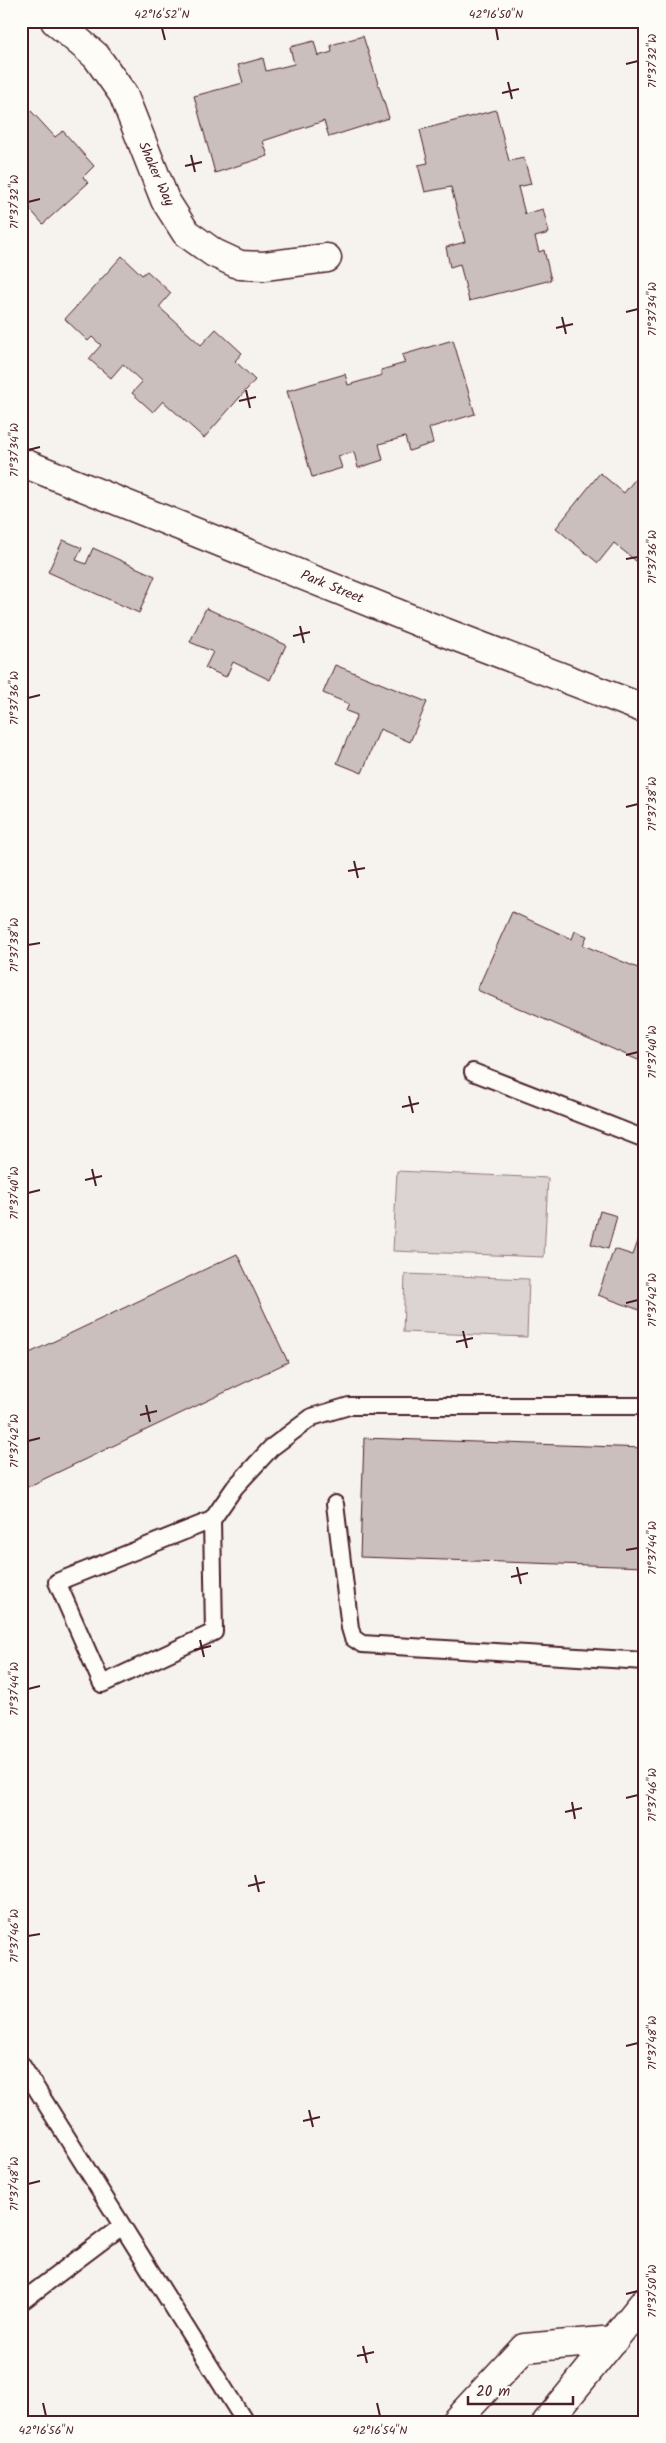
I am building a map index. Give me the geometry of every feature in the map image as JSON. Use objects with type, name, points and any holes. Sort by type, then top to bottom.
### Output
[{"type":"main road","name":"Shaker Way","points":[[55,21],[96,56],[123,94],[165,200],[186,233],[214,253],[240,265],[264,266],[327,258]]},
{"type":"main road","name":"Park Street","points":[[21,462],[453,636],[645,709]]},
{"type":"main road","points":[[547,2422],[645,2301]]},
{"type":"main road","points":[[455,2422],[524,2348],[614,2340]]},
{"type":"lane","points":[[473,1072],[645,1139]]},
{"type":"lane","points":[[212,1520],[214,1632],[102,1684],[57,1582],[212,1520],[235,1487],[271,1448],[312,1417],[349,1406],[645,1406]]},
{"type":"lane","points":[[335,1504],[350,1628],[353,1638],[362,1644],[645,1661]]},
{"type":"lane","points":[[21,2064],[244,2422]]},
{"type":"lane","points":[[21,2302],[122,2226]]},
{"type":"shaded area","points":[[397,1171],[548,1178],[544,1257],[393,1251]]},
{"type":"shaded area","points":[[405,1274],[529,1279],[527,1337],[403,1332]]},
{"type":"building","points":[[363,36],[389,118],[329,137],[324,121],[263,141],[268,156],[215,173],[194,96],[243,83],[238,65],[263,58],[266,71],[294,64],[290,47],[314,41],[318,56],[332,52],[331,45]]},
{"type":"building","points":[[21,100],[55,137],[63,131],[94,166],[83,177],[88,183],[43,224],[21,199]]},
{"type":"building","points":[[496,110],[509,161],[524,158],[531,184],[518,187],[525,214],[543,209],[549,233],[535,237],[539,252],[544,250],[551,280],[469,301],[460,264],[450,267],[446,247],[465,242],[451,187],[425,192],[418,165],[428,163],[420,130]]},
{"type":"building","points":[[122,256],[142,275],[147,271],[171,293],[159,307],[201,345],[216,329],[242,353],[235,361],[255,380],[204,438],[163,401],[153,412],[132,393],[142,382],[123,364],[111,378],[89,359],[101,345],[92,337],[88,341],[65,319]]},
{"type":"building","points":[[453,340],[475,414],[429,428],[433,443],[409,451],[405,437],[379,444],[383,460],[358,468],[354,452],[338,456],[342,468],[312,477],[287,391],[345,374],[348,385],[382,375],[381,370],[405,363],[402,355]]},
{"type":"building","points":[[600,473],[624,493],[636,478],[645,485],[645,563],[642,566],[614,543],[598,563],[556,528]]},
{"type":"building","points":[[63,540],[82,548],[76,560],[86,564],[93,548],[155,576],[139,613],[48,572]]},
{"type":"building","points":[[206,608],[286,645],[270,680],[233,662],[226,677],[205,668],[213,652],[190,642]]},
{"type":"building","points":[[335,665],[427,702],[410,742],[380,729],[362,773],[337,763],[357,715],[346,711],[349,704],[323,693]]},
{"type":"building","points":[[512,912],[572,939],[575,931],[587,936],[583,945],[645,971],[645,1063],[477,990]]},
{"type":"building","points":[[600,1211],[617,1216],[608,1249],[591,1244]]},
{"type":"building","points":[[645,1222],[645,1312],[598,1295],[614,1249],[633,1255]]},
{"type":"building","points":[[237,1254],[288,1362],[21,1490],[21,1357]]},
{"type":"building","points":[[364,1438],[645,1448],[645,1567],[360,1557]]}]
